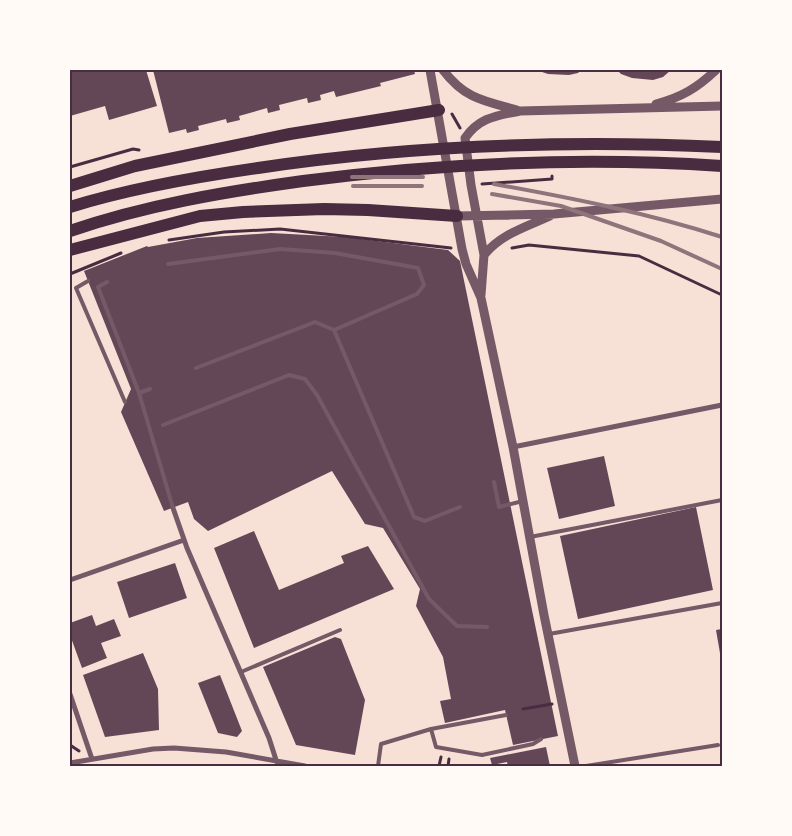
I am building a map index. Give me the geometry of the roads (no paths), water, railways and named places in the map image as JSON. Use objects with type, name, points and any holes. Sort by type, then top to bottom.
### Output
[{"type":"main road","points":[[70,186],[135,166],[281,136],[444,110]]},
{"type":"main road","points":[[70,207],[118,194],[180,181],[337,157],[405,150],[515,144],[607,143],[722,147]]},
{"type":"main road","points":[[70,231],[152,206],[257,187],[338,176],[542,162],[660,162],[722,166]]},
{"type":"main road","points":[[70,250],[200,216],[226,213],[324,209],[457,216]]},
{"type":"street","points":[[430,70],[444,110],[457,216],[466,264],[481,298],[513,446],[575,766]]},
{"type":"street","points":[[443,70],[469,95],[479,100],[520,110]]},
{"type":"street","points":[[644,108],[680,97],[693,90],[716,70]]},
{"type":"street","points":[[481,298],[484,255],[471,185],[466,138],[472,128],[484,120],[520,110],[722,106]]},
{"type":"street","points":[[457,216],[554,214],[722,199]]},
{"type":"street","points":[[484,255],[501,238],[554,214]]},
{"type":"street","points":[[513,446],[722,405]]},
{"type":"street","points":[[173,508],[184,540],[269,738],[277,763]]},
{"type":"street","points":[[70,580],[184,540]]},
{"type":"street","points":[[70,694],[92,759]]},
{"type":"street","points":[[70,763],[174,748],[226,752],[277,763],[305,766]]},
{"type":"lane","points":[[168,264],[280,249],[335,253],[418,268],[424,285],[417,294],[334,330]]},
{"type":"lane","points":[[88,281],[76,288],[125,402]]},
{"type":"lane","points":[[107,282],[98,287],[139,393],[173,508]]},
{"type":"lane","points":[[196,368],[315,322],[334,330],[414,517],[425,521],[460,507]]},
{"type":"lane","points":[[163,425],[289,375],[305,379],[317,395],[429,599],[457,626],[487,627]]},
{"type":"lane","points":[[139,393],[150,389]]},
{"type":"lane","points":[[494,482],[498,507],[523,502]]},
{"type":"lane","points":[[530,538],[722,500]]},
{"type":"lane","points":[[548,634],[722,604]]},
{"type":"lane","points":[[241,672],[340,630]]},
{"type":"lane","points":[[378,766],[381,744],[431,729],[506,715]]},
{"type":"lane","points":[[431,729],[436,747],[482,756],[532,744],[541,739]]},
{"type":"lane","points":[[586,766],[718,745]]},
{"type":"railway","points":[[352,177],[423,177]]},
{"type":"railway","points":[[494,184],[638,213],[722,237]]},
{"type":"railway","points":[[353,186],[422,186]]},
{"type":"railway","points":[[492,194],[561,206],[661,241],[722,269]]}]
